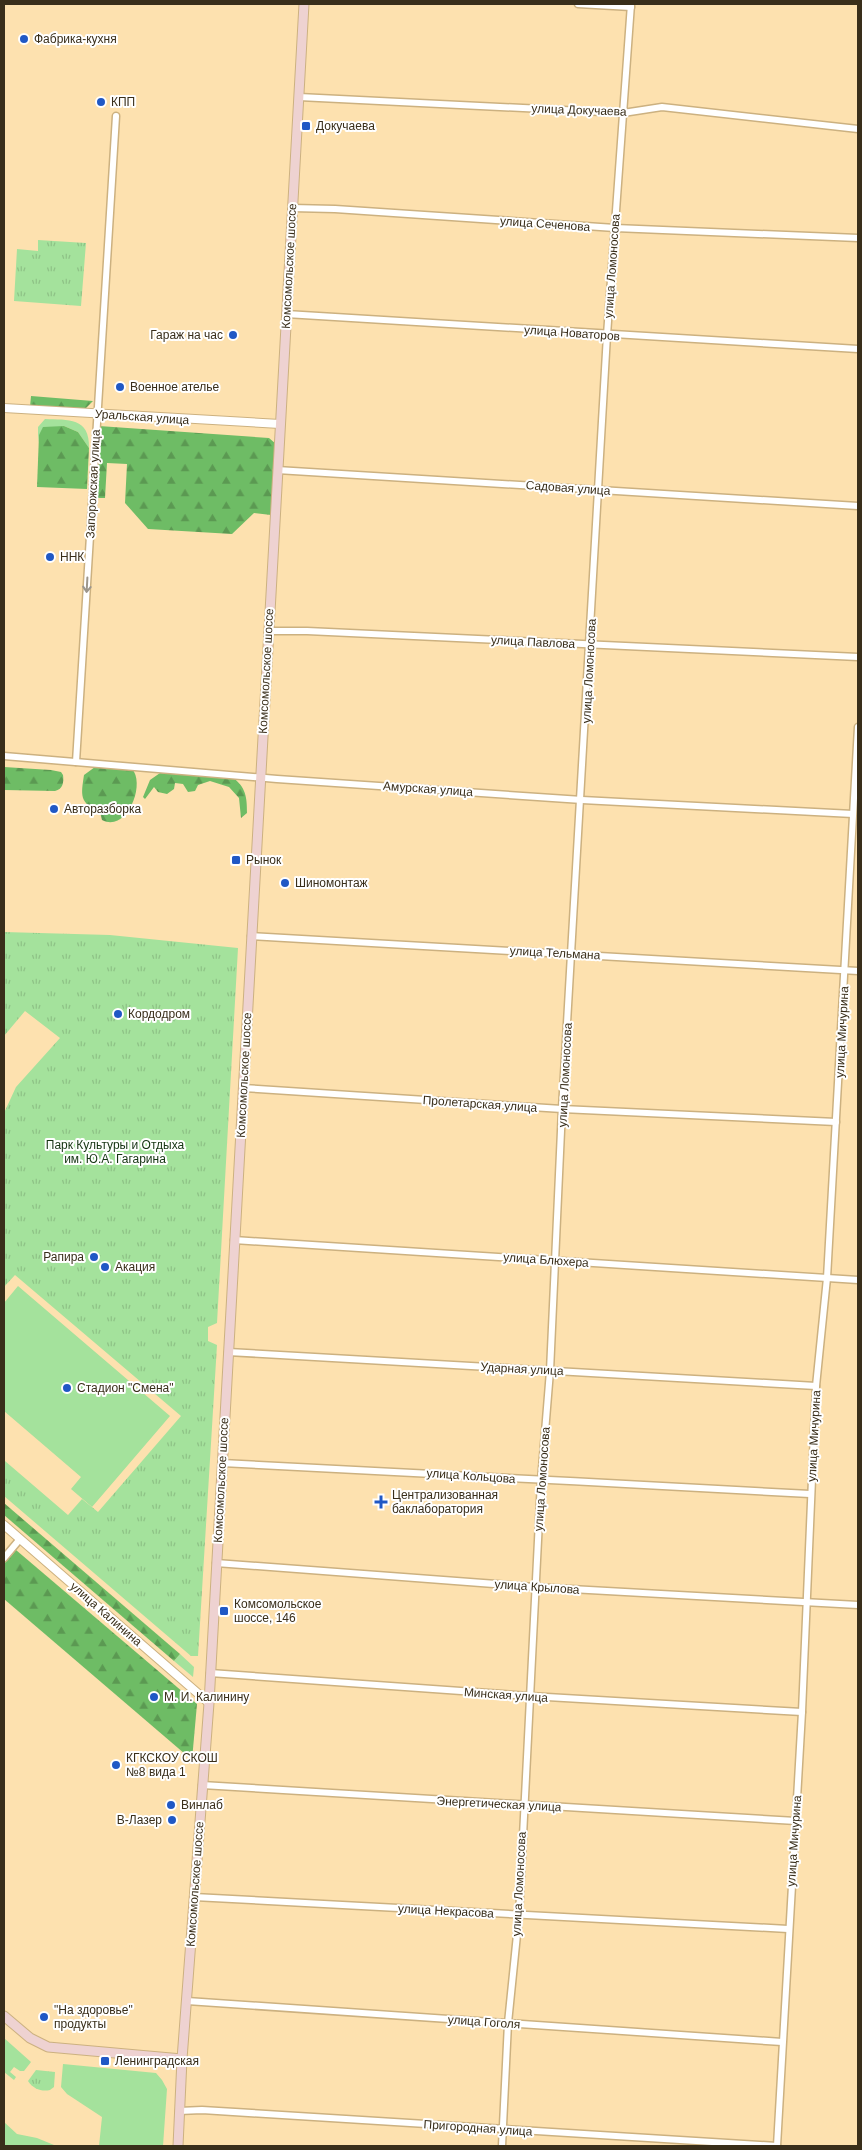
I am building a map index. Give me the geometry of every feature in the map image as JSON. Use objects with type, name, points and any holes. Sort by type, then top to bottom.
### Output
[{"type":"main road","name":"Комсомольское шоссе","points":[[178,2146],[182,2059],[209,1702],[304,4]]},
{"type":"main road","points":[[4,2016],[30,2038],[48,2047],[182,2059]]},
{"type":"street","points":[[578,4],[631,5]]},
{"type":"street","name":"улица Ломоносова","points":[[502,2146],[508,2023],[518,1915],[541,1481],[550,1371],[562,1109],[582,800],[607,335],[631,5]]},
{"type":"street","name":"улица Докучаева","points":[[298,97],[623,113],[662,107],[858,129]]},
{"type":"street","name":"Запорожская улица","points":[[76,762],[116,116]]},
{"type":"street","name":"улица Сеченова","points":[[292,208],[335,209],[614,228],[858,238]]},
{"type":"street","name":"улица Новаторов","points":[[286,314],[858,349]]},
{"type":"street","name":"Уральская улица","points":[[4,408],[280,424]]},
{"type":"street","name":"Садовая улица","points":[[277,470],[858,506]]},
{"type":"street","name":"улица Павлова","points":[[268,631],[307,631],[858,657]]},
{"type":"street","name":"улица Мичурина","points":[[777,2146],[802,1712],[816,1386],[827,1278],[858,727]]},
{"type":"street","name":"Амурская улица","points":[[4,756],[260,777],[582,800],[853,814]]},
{"type":"street","name":"улица Тельмана","points":[[251,936],[858,971]]},
{"type":"street","name":"Пролетарская улица","points":[[243,1088],[562,1109],[836,1122]]},
{"type":"street","name":"улица Блюхера","points":[[234,1240],[858,1280]]},
{"type":"street","name":"Ударная улица","points":[[228,1352],[816,1386]]},
{"type":"street","name":"улица Кольцова","points":[[222,1464],[404,1471],[541,1481],[810,1494]]},
{"type":"street","name":"улица Калинина","points":[[4,1525],[209,1702]]},
{"type":"street","points":[[4,1558],[20,1539]]},
{"type":"street","name":"улица Крылова","points":[[216,1563],[535,1587],[858,1605]]},
{"type":"street","name":"Минская улица","points":[[210,1673],[530,1696],[802,1712]]},
{"type":"street","name":"Энергетическая улица","points":[[202,1785],[796,1821]]},
{"type":"street","name":"улица Некрасова","points":[[194,1897],[788,1929]]},
{"type":"street","name":"улица Гоголя","points":[[187,2001],[782,2042]]},
{"type":"street","name":"Пригородная улица","points":[[180,2111],[202,2110],[777,2146]]},
{"type":"green space","points":[[38,240],[86,243],[81,306],[14,301],[17,249],[38,251]]},
{"type":"green space","points":[[31,396],[93,401],[83,411],[30,407]]},
{"type":"green space","points":[[45,419],[69,420],[82,425],[86,431],[89,448],[78,432],[64,426],[39,435],[38,443],[38,427]]},
{"type":"green space","points":[[64,426],[78,432],[89,448],[87,489],[37,487],[39,435],[43,427]]},
{"type":"green space","points":[[99,426],[269,438],[276,444],[271,515],[254,513],[232,534],[148,529],[125,503],[127,464],[107,463],[105,498],[95,498]]},
{"type":"green space","points":[[4,767],[61,772],[63,775],[62,785],[60,789],[55,791],[4,790]]},
{"type":"green space","points":[[95,767],[132,769],[136,776],[137,785],[132,805],[119,820],[111,822],[102,820],[100,812],[88,805],[83,798],[84,775]]},
{"type":"green space","points":[[160,773],[232,777],[245,793],[247,813],[241,818],[239,798],[229,787],[210,781],[198,785],[195,791],[188,792],[183,784],[175,783],[174,789],[167,794],[158,792],[154,787],[145,799],[143,797],[150,780]]},
{"type":"green space","name":"Парк Культуры и Отдыха им. Ю.А. Гагарина","points":[[4,932],[110,935],[238,948],[217,1323],[208,1327],[208,1341],[217,1345],[198,1656],[191,1656],[4,1496],[5,1461],[68,1515],[82,1499],[98,1512],[181,1416],[15,1275],[4,1287],[4,1113],[16,1087],[60,1038],[25,1011],[4,1036]]},
{"type":"green space","name":"Стадион \"Смена\"","points":[[18,1286],[170,1416],[92,1507],[71,1489],[81,1477],[4,1411],[4,1303]]},
{"type":"green space","points":[[4,1503],[180,1654],[174,1661],[4,1515]]},
{"type":"green space","points":[[16,1550],[197,1704],[192,1760],[4,1599],[4,1564]]},
{"type":"green space","points":[[180,1654],[194,1667],[193,1677],[174,1661]]},
{"type":"green space","points":[[4,2038],[31,2062],[24,2071],[14,2067],[10,2072],[16,2077],[14,2080],[4,2072]]},
{"type":"green space","points":[[63,2064],[156,2073],[167,2089],[163,2146],[99,2146],[102,2117],[67,2094],[61,2087]]},
{"type":"green space","points":[[36,2070],[55,2072],[54,2087],[44,2091],[32,2086],[28,2081]]},
{"type":"green space","points":[[4,2122],[17,2134],[37,2138],[54,2145],[75,2146],[4,2146]]},
{"type":"place","name":"Фабрика-кухня","points":[[24,39]]},
{"type":"place","name":"КПП","points":[[101,102]]},
{"type":"place","name":"Докучаева","points":[[306,126]]},
{"type":"place","name":"Гараж на час","points":[[233,335]]},
{"type":"place","name":"Военное ателье","points":[[120,387]]},
{"type":"place","name":"ННК","points":[[50,557]]},
{"type":"place","name":"Авторазборка","points":[[54,809]]},
{"type":"place","name":"Рынок","points":[[236,860]]},
{"type":"place","name":"Шиномонтаж","points":[[285,883]]},
{"type":"place","name":"Кордодром","points":[[118,1014]]},
{"type":"place","name":"Рапира","points":[[94,1257]]},
{"type":"place","name":"Акация","points":[[105,1267]]},
{"type":"place","name":"Стадион \"Смена\"","points":[[67,1388]]},
{"type":"place","name":"Централизованная баклаборатория","points":[[381,1502]]},
{"type":"place","name":"Комсомольское шоссе, 146","points":[[224,1611]]},
{"type":"place","name":"М. И. Калинину","points":[[154,1697]]},
{"type":"place","name":"КГКСКОУ СКОШ №8 вида 1","points":[[116,1765]]},
{"type":"place","name":"Винлаб","points":[[171,1805]]},
{"type":"place","name":"В-Лазер","points":[[172,1820]]},
{"type":"place","name":"\"На здоровье\" продукты","points":[[44,2017]]},
{"type":"place","name":"Ленинградская","points":[[105,2061]]}]
